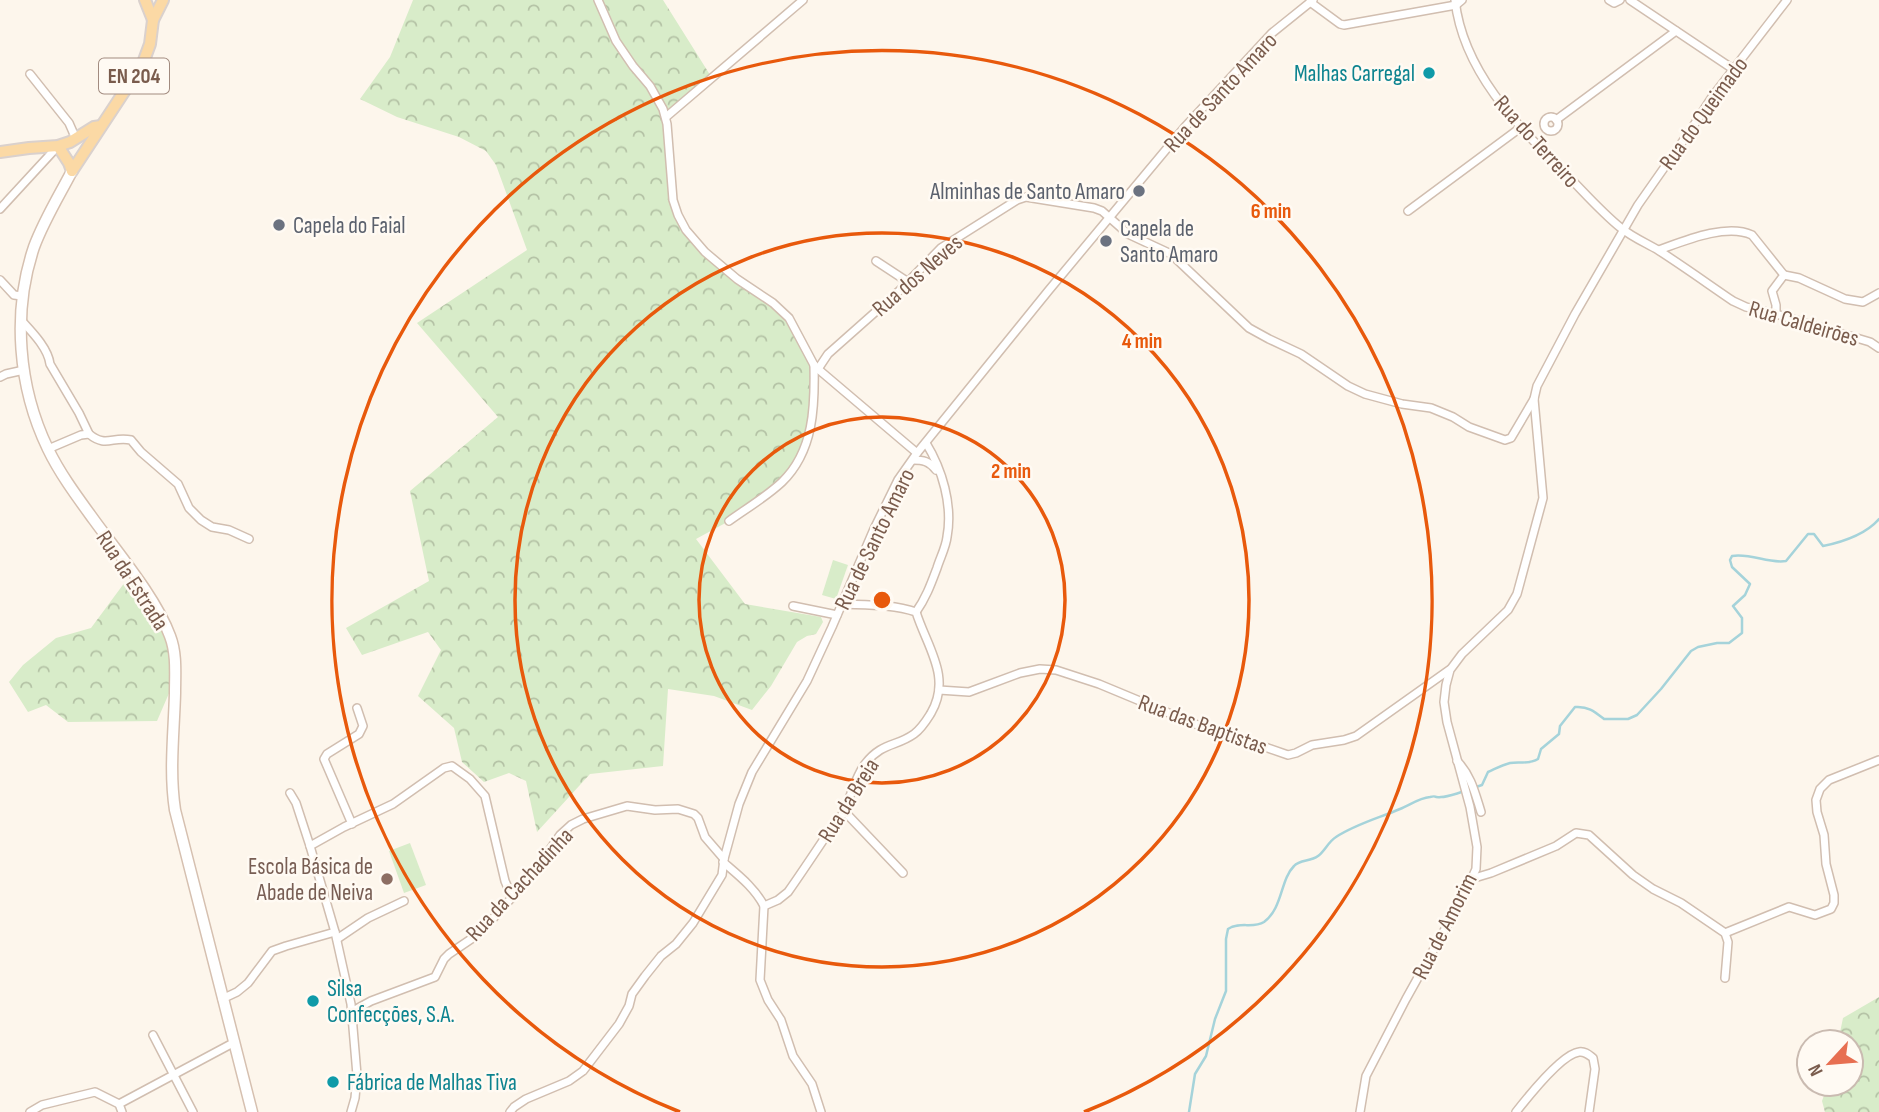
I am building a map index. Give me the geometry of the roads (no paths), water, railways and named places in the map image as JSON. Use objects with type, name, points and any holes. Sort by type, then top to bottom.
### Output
[{"type":"main road","points":[[145,0],[153,20]]},
{"type":"main road","name":"EN 204","points":[[58,146],[70,153],[83,154],[143,63],[150,44],[153,20],[163,0]]},
{"type":"main road","name":"EN 204","points":[[0,152],[58,146],[101,125]]},
{"type":"main road","points":[[73,140],[83,154]]},
{"type":"main road","points":[[58,146],[72,171]]},
{"type":"main road","name":"Rua da Estrada","points":[[83,154],[50,210],[34,247],[22,296],[21,342],[24,370],[37,421],[48,449],[84,506],[150,599],[164,622],[174,648],[174,801],[195,896],[252,1112]]},
{"type":"street","points":[[598,0],[616,41],[650,86],[663,109],[666,117],[673,200],[686,230],[705,252],[789,318],[816,367],[915,456],[930,463],[941,477]]},
{"type":"street","points":[[666,117],[803,0]]},
{"type":"street","points":[[1609,0],[1614,3],[1620,0]]},
{"type":"street","points":[[1630,0],[1733,69]]},
{"type":"street","name":"Rua do Queimado","points":[[1534,399],[1549,359],[1638,205],[1712,97],[1787,0]]},
{"type":"street","points":[[1311,1],[1345,25],[1458,2]]},
{"type":"street","name":"Rua de Santo Amaro","points":[[510,1112],[526,1099],[569,1081],[583,1071],[619,1024],[632,994],[661,956],[676,944],[693,923],[722,875],[739,804],[752,772],[807,681],[874,528],[898,480],[915,456],[1108,217],[1272,33],[1311,1]]},
{"type":"street","name":"Rua do Terreiro","points":[[1458,2],[1470,52],[1499,101],[1520,128],[1623,230]]},
{"type":"street","points":[[1556,120],[1676,32]]},
{"type":"street","points":[[30,74],[69,123],[73,140]]},
{"type":"street","points":[[1408,211],[1520,128]]},
{"type":"street","points":[[0,209],[58,146]]},
{"type":"street","name":"Rua dos Neves","points":[[816,367],[941,248],[1026,197],[1094,208],[1128,233],[1171,254],[1249,328],[1301,354],[1348,386],[1365,394],[1402,404],[1431,408],[1505,440],[1511,438],[1534,399]]},
{"type":"street","name":"Rua Caldeirões","points":[[1623,230],[1659,250],[1732,301],[1870,342],[1879,348]]},
{"type":"street","points":[[1659,250],[1711,233],[1746,232],[1752,234],[1784,275],[1799,278],[1845,299],[1863,302],[1879,293]]},
{"type":"street","points":[[876,261],[908,282]]},
{"type":"street","points":[[1776,313],[1772,291],[1784,275]]},
{"type":"street","points":[[0,280],[14,295],[22,296]]},
{"type":"street","points":[[21,320],[49,357],[50,365],[89,434],[101,442],[119,438],[131,440],[178,484],[189,508],[201,520],[212,527],[229,530],[249,539]]},
{"type":"street","points":[[729,521],[783,480],[800,458],[810,433],[815,406],[816,367]]},
{"type":"street","points":[[0,377],[24,370]]},
{"type":"street","name":"Rua de Amorim","points":[[1360,1112],[1366,1076],[1476,869],[1477,847],[1470,807],[1456,761],[1444,702],[1450,670],[1462,654],[1507,610],[1517,594],[1543,498],[1534,399]]},
{"type":"street","points":[[48,449],[89,434]]},
{"type":"street","points":[[916,612],[925,598],[947,538],[948,501],[933,454],[926,443]]},
{"type":"street","points":[[842,604],[908,609],[916,612],[939,670],[939,690]]},
{"type":"street","points":[[793,607],[837,615]]},
{"type":"street","name":"Rua das Baptistas","points":[[939,690],[969,692],[1020,673],[1040,669],[1056,670],[1099,684],[1229,738],[1287,755],[1312,745],[1356,736],[1450,670]]},
{"type":"street","name":"Rua da Breia","points":[[764,906],[788,892],[844,811],[864,765],[876,752],[914,734],[925,723],[934,708],[939,690]]},
{"type":"street","points":[[352,824],[324,759],[327,754],[359,734],[363,726],[357,708]]},
{"type":"street","points":[[1725,933],[1789,907],[1815,915],[1831,909],[1834,895],[1816,800],[1820,789],[1829,780],[1879,760]]},
{"type":"street","points":[[1456,761],[1465,770],[1480,812]]},
{"type":"street","points":[[310,846],[393,804],[444,768],[452,766],[470,779],[485,796],[505,881],[508,888],[516,893]]},
{"type":"street","points":[[290,793],[310,846],[336,935],[351,1012],[357,1075],[351,1112]]},
{"type":"street","name":"Rua da Cachadinha","points":[[351,1012],[371,1001],[435,977],[449,954],[480,933],[571,825],[627,806],[655,810],[678,809],[694,814],[705,837],[759,896],[764,906]]},
{"type":"street","points":[[844,811],[903,873]]},
{"type":"street","points":[[1471,879],[1556,846],[1576,833],[1589,835],[1633,875],[1725,933],[1728,942],[1725,978]]},
{"type":"street","points":[[222,999],[248,983],[272,951],[336,935],[404,901]]},
{"type":"street","points":[[764,906],[760,980],[768,1000],[781,1020],[793,1056],[812,1084],[821,1112]]},
{"type":"street","points":[[153,1035],[193,1112]]},
{"type":"street","points":[[30,1112],[42,1105],[95,1092],[121,1108],[233,1043]]},
{"type":"street","points":[[1516,1112],[1542,1080],[1570,1055],[1578,1052],[1587,1053],[1593,1058],[1595,1069],[1589,1112]]},
{"type":"waterway","points":[[1476,787],[1482,785],[1488,772],[1499,767],[1538,759],[1541,749],[1559,734],[1560,726],[1575,707],[1584,707],[1604,719],[1628,719],[1637,715],[1691,651],[1698,647],[1729,643],[1742,633],[1742,618],[1733,606],[1745,595],[1750,584],[1732,567],[1732,556],[1786,561],[1808,534],[1814,534],[1823,546],[1853,537],[1879,519]]},
{"type":"waterway","points":[[1189,1112],[1195,1074],[1206,1056],[1215,1019],[1226,991],[1228,929],[1264,922],[1275,909],[1289,872],[1294,866],[1318,856],[1333,839],[1344,832],[1422,799],[1462,792]]},
{"type":"place","name":"Malhas Carregal","points":[[1429,73]]},
{"type":"place","name":"Alminhas de Santo Amaro","points":[[1139,191]]},
{"type":"place","name":"Capela do Faial","points":[[279,225]]},
{"type":"place","name":"Capela de Santo Amaro","points":[[1106,241]]},
{"type":"place","name":"Escola Básica de Abade de Neiva","points":[[387,879]]},
{"type":"place","name":"Silsa Confecções, S.A.","points":[[313,1001]]},
{"type":"place","name":"Fábrica de Malhas Tiva","points":[[333,1082]]}]
